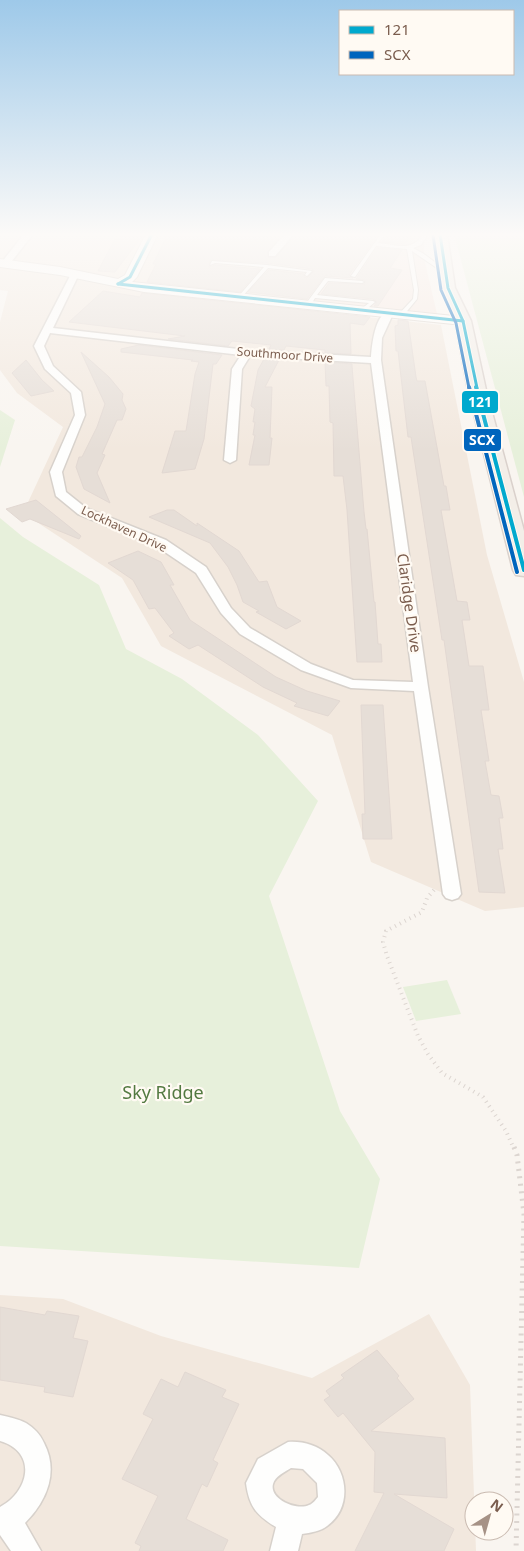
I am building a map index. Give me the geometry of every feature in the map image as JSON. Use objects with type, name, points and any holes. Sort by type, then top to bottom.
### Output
[{"type":"main road","points":[[456,306],[463,322],[477,390],[524,570]]},
{"type":"street","name":"Lockhaven Drive","points":[[58,306],[39,346],[49,367],[76,392],[80,415],[56,472],[60,493],[82,511],[162,543],[201,570],[226,610],[245,631],[306,666],[351,684],[421,687]]},
{"type":"street","points":[[338,306],[362,311],[463,322]]},
{"type":"street","name":"Claridge Drive","points":[[394,314],[377,338],[376,360],[451,889]]},
{"type":"street","name":"Southmoor Drive","points":[[46,330],[247,353],[376,360]]},
{"type":"street","points":[[230,460],[237,370],[247,353]]},
{"type":"street","points":[[0,1428],[12,1430],[26,1438],[36,1452],[39,1470],[35,1489],[24,1506],[4,1520],[27,1551]]},
{"type":"lane","points":[[394,314],[405,306]]},
{"type":"path","points":[[451,889],[435,888],[426,898],[422,912],[386,931],[383,942],[418,1036],[428,1054],[442,1073],[483,1097],[506,1132],[517,1155],[524,1214],[516,1551]]},
{"type":"shaded area","points":[[4,306],[304,306],[301,310],[441,325],[487,555],[524,682],[524,907],[485,911],[371,862],[332,735],[161,646],[122,578],[23,513],[63,427],[17,393],[0,370],[0,322]]},
{"type":"shaded area","points":[[366,306],[435,306],[437,314]]},
{"type":"shaded area","points":[[0,1295],[63,1299],[161,1336],[312,1378],[429,1314],[470,1385],[474,1491],[464,1491],[464,1541],[476,1541],[476,1551],[0,1551]]},
{"type":"green space","points":[[473,306],[524,306],[524,497]]},
{"type":"green space","points":[[0,410],[15,420],[0,467]]},
{"type":"green space","name":"Sky Ridge","points":[[0,518],[23,537],[99,585],[126,649],[182,679],[258,735],[318,801],[269,896],[340,1111],[380,1179],[359,1268],[0,1246]]},
{"type":"green space","points":[[447,980],[461,1014],[416,1021],[403,987]]},
{"type":"building","points":[[86,306],[269,306],[370,317],[364,325],[350,323],[351,354],[325,353],[325,350],[286,346],[284,350],[269,349],[271,345],[232,341],[228,346],[168,339],[185,336],[69,322]]},
{"type":"building","points":[[398,320],[408,321],[417,381],[425,381],[450,510],[441,510],[457,601],[467,602],[470,620],[462,620],[469,666],[483,666],[489,710],[481,710],[489,761],[485,761],[491,795],[499,796],[503,818],[499,818],[503,849],[498,849],[505,893],[479,892],[444,640],[442,640],[411,437],[408,437],[398,351],[396,351],[395,326],[398,325]]},
{"type":"building","points":[[139,345],[222,355],[216,364],[213,364],[204,439],[195,469],[162,473],[175,431],[186,431],[195,374],[199,362],[121,352],[121,349]]},
{"type":"building","points":[[81,352],[109,377],[123,394],[122,400],[126,409],[122,420],[117,420],[102,454],[105,455],[97,473],[110,503],[84,489],[76,467],[79,457],[82,457],[97,427],[105,404]]},
{"type":"building","points":[[264,359],[279,360],[265,387],[272,387],[270,438],[272,438],[269,465],[249,465],[255,435],[253,435],[255,422],[253,422],[255,409],[251,406],[258,370]]},
{"type":"building","points":[[26,360],[42,380],[54,391],[31,396],[12,373]]},
{"type":"building","points":[[325,362],[352,364],[364,512],[378,644],[381,644],[382,662],[357,662],[347,510],[343,476],[334,476],[333,423],[330,422],[329,386],[326,386]]},
{"type":"building","points":[[36,500],[81,536],[79,539],[30,519],[22,522],[6,509]]},
{"type":"building","points":[[167,510],[174,510],[197,526],[197,523],[239,551],[259,582],[267,581],[277,607],[301,621],[286,629],[256,612],[259,611],[243,602],[228,567],[210,543],[149,517]]},
{"type":"building","points":[[138,551],[161,562],[174,585],[170,585],[190,620],[276,677],[307,691],[340,701],[328,716],[294,706],[297,703],[263,687],[198,645],[189,649],[169,636],[174,633],[155,608],[149,609],[133,580],[108,563]]},
{"type":"building","points":[[361,705],[383,705],[392,839],[363,839],[362,814],[365,814]]},
{"type":"building","points":[[0,1307],[45,1315],[47,1311],[79,1316],[73,1338],[88,1341],[73,1397],[44,1392],[45,1387],[0,1380]]},
{"type":"building","points":[[377,1350],[399,1376],[397,1378],[414,1399],[371,1431],[445,1438],[447,1498],[394,1494],[454,1529],[444,1551],[355,1551],[384,1493],[374,1492],[375,1452],[343,1413],[338,1417],[324,1400],[330,1396],[326,1391],[344,1378],[341,1375]]},
{"type":"building","points":[[185,1372],[226,1390],[222,1397],[239,1404],[213,1460],[218,1463],[207,1487],[202,1484],[186,1519],[228,1540],[223,1551],[139,1551],[141,1546],[135,1543],[158,1496],[122,1479],[153,1419],[143,1414],[161,1379],[178,1387]]},
{"type":"transit line","name":"121","points":[[327,306],[463,321]]},
{"type":"transit line","name":"SCX","points":[[448,306],[456,323],[470,392],[517,572]]},
{"type":"transit line","name":"121","points":[[456,306],[463,321],[477,390],[524,570]]}]
